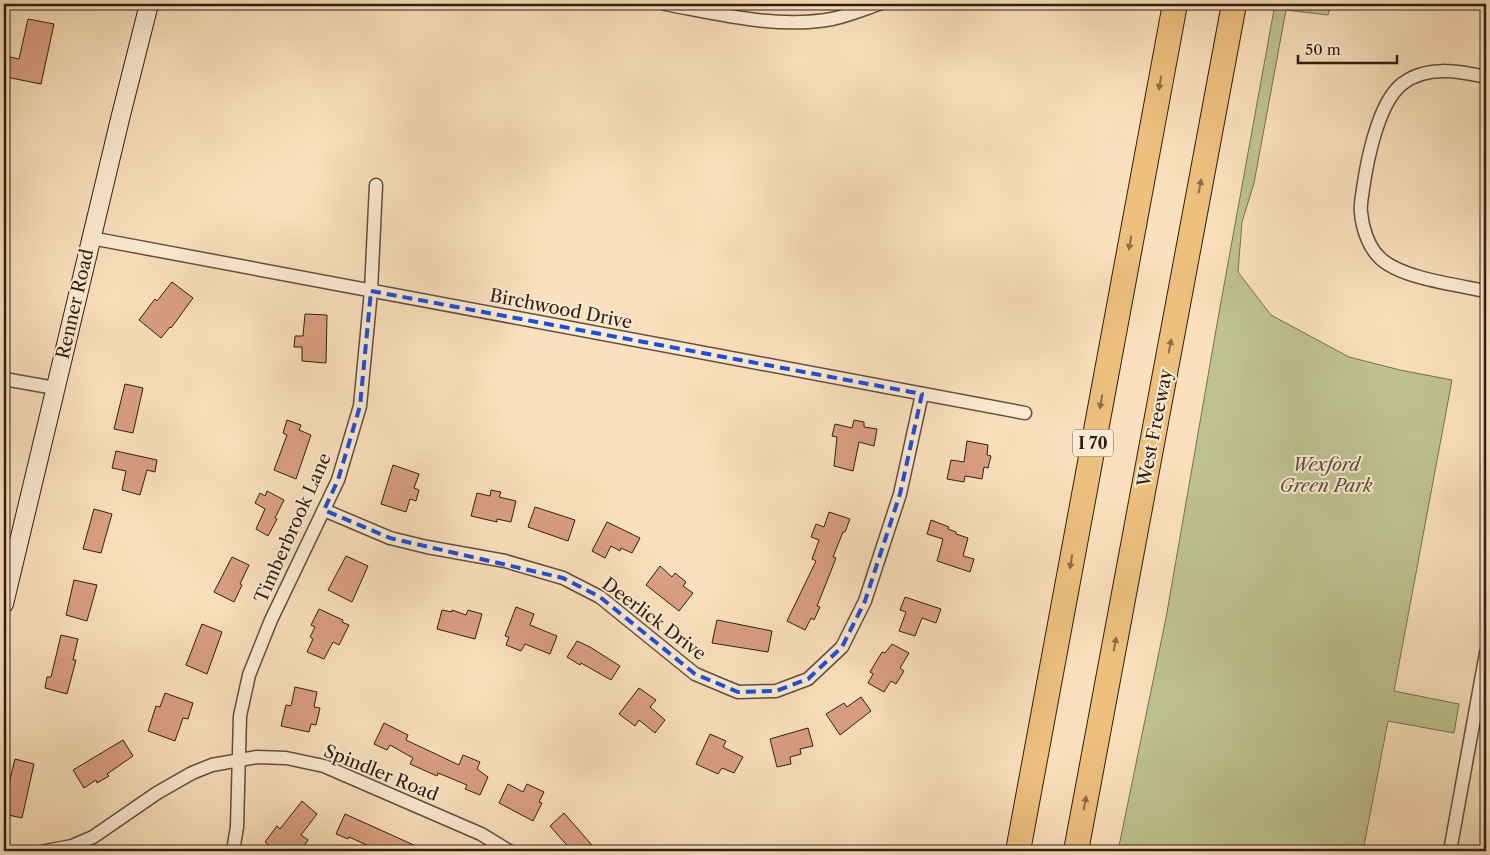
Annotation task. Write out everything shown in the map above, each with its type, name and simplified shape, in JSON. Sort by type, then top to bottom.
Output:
[{"type":"highway","name":"I 70","points":[[1018,851],[1175,4]]},
{"type":"highway","name":"West Freeway","points":[[1076,851],[1234,4]]},
{"type":"main road","name":"Renner Road","points":[[4,604],[91,238],[150,4]]},
{"type":"street","points":[[665,4],[740,17],[790,23],[832,19],[879,4]]},
{"type":"street","points":[[1486,77],[1445,71],[1428,73],[1403,83],[1397,89],[1384,109],[1377,128],[1368,164],[1360,211],[1367,237],[1379,258],[1393,267],[1425,279],[1486,291]]},
{"type":"street","name":"Timberbrook Lane","points":[[233,851],[237,827],[240,716],[249,675],[270,620],[338,480],[360,406],[371,291],[376,185]]},
{"type":"street","name":"Birchwood Drive","points":[[91,238],[1025,413]]},
{"type":"street","points":[[4,379],[55,388]]},
{"type":"street","name":"Deerlick Drive","points":[[324,510],[390,538],[427,547],[505,561],[564,578],[600,597],[695,674],[738,692],[776,691],[808,679],[842,647],[865,601],[900,494],[922,394]]},
{"type":"street","points":[[1450,851],[1486,653]]},
{"type":"street","name":"Spindler Road","points":[[46,851],[72,846],[93,837],[157,793],[212,764],[257,757],[286,758],[324,766],[481,834],[508,851]]},
{"type":"highlighted area","points":[[371,291],[922,394],[900,494],[865,601],[842,647],[808,679],[776,691],[738,692],[695,674],[600,597],[563,578],[390,538],[324,510],[338,480],[360,406]]},
{"type":"green space","name":"Wexford Green Park","points":[[1275,4],[1331,4],[1328,15],[1286,10],[1254,183],[1242,222],[1238,272],[1271,315],[1349,357],[1400,370],[1452,380],[1394,691],[1459,704],[1454,733],[1388,721],[1363,851],[1118,851],[1166,618]]},
{"type":"building","points":[[28,19],[54,24],[41,84],[6,77],[10,57],[19,59]]},
{"type":"building","points":[[172,282],[193,298],[171,328],[161,338],[139,320],[155,299],[157,301]]},
{"type":"building","points":[[305,314],[327,315],[326,363],[302,361],[302,347],[294,347],[295,336],[303,336]]},
{"type":"building","points":[[125,384],[143,388],[133,433],[114,429]]},
{"type":"building","points":[[287,420],[301,425],[299,430],[311,435],[296,479],[274,470],[287,435],[283,433]]},
{"type":"building","points":[[854,420],[864,422],[864,427],[877,429],[874,446],[859,442],[853,471],[834,466],[837,437],[832,436],[835,424],[852,428]]},
{"type":"building","points":[[967,441],[988,445],[987,455],[991,456],[988,468],[984,467],[982,479],[965,476],[964,482],[947,479],[951,460],[964,462]]},
{"type":"building","points":[[116,451],[157,460],[155,472],[147,470],[140,495],[122,490],[126,471],[112,468]]},
{"type":"building","points":[[393,465],[419,474],[414,488],[419,490],[416,501],[410,499],[406,512],[381,504]]},
{"type":"building","points":[[491,490],[501,492],[499,497],[516,501],[511,522],[497,519],[497,522],[471,516],[477,493],[490,496]]},
{"type":"building","points":[[267,491],[284,500],[268,536],[256,529],[265,509],[255,503],[260,493],[265,496]]},
{"type":"building","points":[[535,507],[575,520],[568,541],[528,527]]},
{"type":"building","points":[[94,509],[112,514],[101,553],[83,549]]},
{"type":"building","points":[[829,512],[850,519],[833,557],[836,558],[817,606],[820,607],[814,620],[811,618],[805,630],[787,621],[816,561],[812,559],[819,540],[811,537],[816,524],[824,527]]},
{"type":"building","points":[[931,520],[949,527],[948,529],[956,532],[956,534],[968,538],[963,556],[974,559],[970,572],[937,561],[943,539],[927,534]]},
{"type":"building","points":[[607,522],[640,538],[632,553],[621,548],[620,551],[611,546],[605,558],[592,551]]},
{"type":"building","points":[[346,556],[368,566],[352,602],[328,590]]},
{"type":"building","points":[[232,557],[249,565],[234,602],[214,592]]},
{"type":"building","points":[[660,566],[672,577],[675,573],[686,582],[683,586],[693,593],[679,611],[646,585]]},
{"type":"building","points":[[74,580],[97,585],[87,621],[66,615]]},
{"type":"building","points":[[905,597],[941,609],[936,623],[922,618],[915,636],[899,631],[906,612],[900,610]]},
{"type":"building","points":[[516,607],[534,614],[530,625],[557,636],[550,654],[525,644],[521,651],[506,645],[509,637],[505,636]]},
{"type":"building","points":[[319,609],[343,620],[342,622],[349,625],[339,645],[333,642],[324,659],[307,652],[313,639],[310,637],[315,627],[311,625]]},
{"type":"building","points":[[442,610],[452,612],[452,610],[466,615],[468,610],[482,614],[475,639],[437,629]]},
{"type":"building","points":[[717,620],[772,631],[768,652],[712,643]]},
{"type":"building","points":[[202,624],[222,632],[207,674],[186,665]]},
{"type":"building","points":[[61,635],[78,639],[73,660],[76,660],[67,694],[45,688],[47,677],[51,677]]},
{"type":"building","points":[[577,641],[620,666],[611,680],[567,657]]},
{"type":"building","points":[[892,644],[909,653],[900,668],[904,671],[896,684],[891,681],[884,692],[868,683],[873,674],[870,672],[882,652],[885,653]]},
{"type":"building","points":[[295,687],[317,692],[314,707],[320,708],[316,725],[311,724],[309,732],[281,726],[286,705],[291,706]]},
{"type":"building","points":[[639,688],[656,700],[650,707],[665,720],[655,733],[639,720],[635,726],[619,714]]},
{"type":"building","points":[[165,693],[193,703],[188,719],[183,718],[175,741],[148,731],[156,706],[160,707]]},
{"type":"building","points":[[861,697],[871,711],[840,735],[826,714],[844,703],[847,707]]},
{"type":"building","points":[[384,723],[408,735],[406,740],[459,765],[463,755],[480,762],[477,769],[488,777],[480,795],[465,789],[467,785],[438,773],[437,776],[410,764],[413,758],[390,745],[387,750],[374,744]]},
{"type":"building","points":[[808,728],[813,746],[800,749],[801,754],[790,757],[791,764],[777,767],[770,739]]},
{"type":"building","points":[[710,734],[726,741],[723,747],[743,757],[734,773],[722,768],[718,774],[696,764]]},
{"type":"building","points":[[123,740],[133,756],[107,774],[109,776],[97,783],[96,780],[84,788],[73,770]]},
{"type":"building","points":[[15,759],[34,764],[22,818],[4,814],[4,804]]},
{"type":"building","points":[[508,784],[523,792],[527,784],[544,792],[539,802],[542,803],[533,821],[499,803]]},
{"type":"building","points":[[302,801],[317,814],[301,835],[308,840],[300,851],[276,851],[265,842],[277,826],[280,829]]},
{"type":"building","points":[[564,813],[597,851],[572,851],[550,826]]},
{"type":"building","points":[[345,814],[427,851],[380,851],[349,837],[348,839],[336,834]]}]
